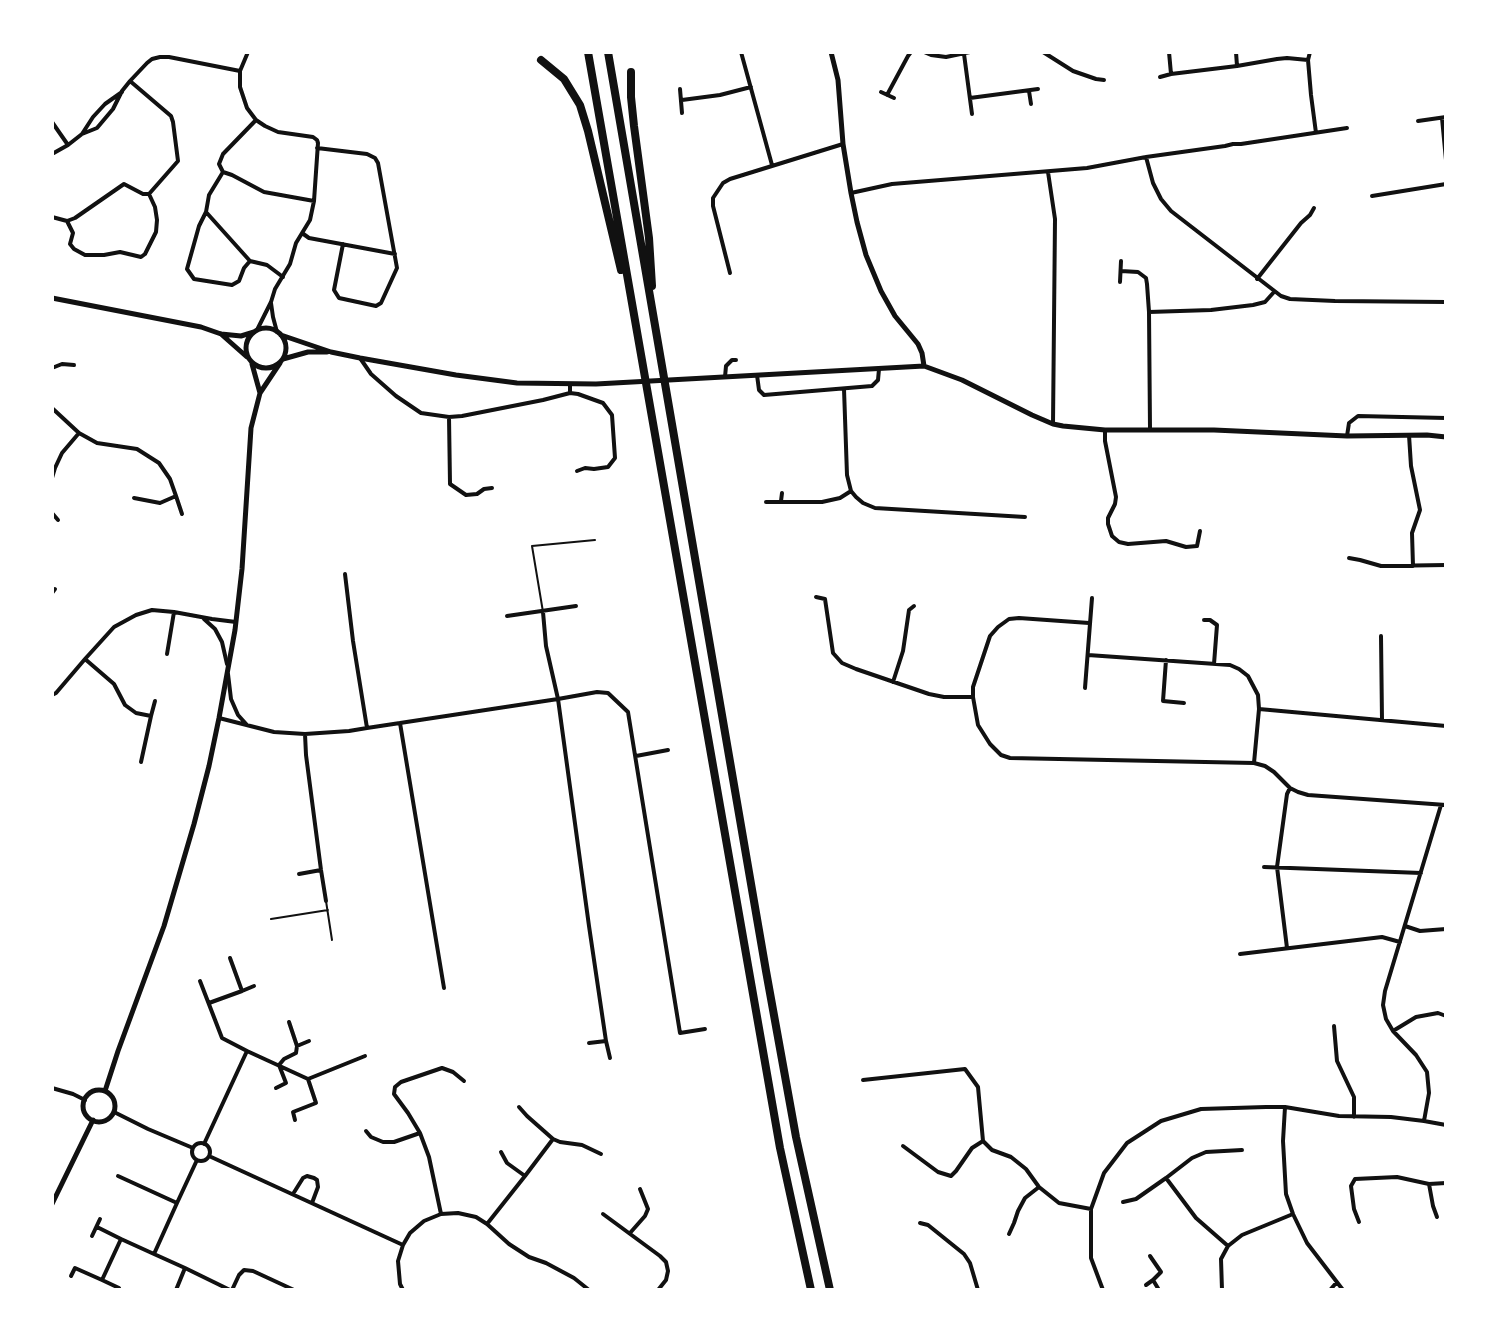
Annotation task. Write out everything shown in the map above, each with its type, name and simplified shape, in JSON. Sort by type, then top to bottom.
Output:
[{"type":"highway","points":[[588,52],[780,1148],[811,1290]]},
{"type":"highway","points":[[608,52],[764,960],[792,1115],[830,1290]]},
{"type":"highway","points":[[541,60],[566,82],[580,105],[635,324]]},
{"type":"highway","points":[[631,72],[634,126],[649,238],[654,321]]},
{"type":"street","points":[[248,52],[240,71],[240,87],[247,108],[256,120],[278,132],[313,137],[317,140],[314,201],[310,220],[296,243],[290,264],[275,289],[256,331],[247,341],[246,353],[260,393]]},
{"type":"street","points":[[741,52],[772,165]]},
{"type":"street","points":[[831,52],[837,80],[843,144],[856,222],[866,255],[881,291],[895,316],[918,344],[924,366]]},
{"type":"street","points":[[887,95],[911,52]]},
{"type":"street","points":[[924,52],[946,57],[970,52]]},
{"type":"street","points":[[1043,52],[1072,71],[1104,80]]},
{"type":"street","points":[[1169,52],[1171,74]]},
{"type":"street","points":[[1236,52],[1237,66]]},
{"type":"street","points":[[1310,52],[1308,60],[1316,133]]},
{"type":"street","points":[[964,54],[972,114]]},
{"type":"street","points":[[53,154],[82,134],[97,128],[113,109],[130,81],[147,63],[159,55],[240,71]]},
{"type":"street","points":[[1160,77],[1287,58],[1308,60]]},
{"type":"street","points":[[67,222],[123,184],[143,194],[150,194],[178,161],[171,116],[130,81]]},
{"type":"street","points":[[682,100],[720,96],[751,87]]},
{"type":"street","points":[[680,89],[682,113]]},
{"type":"street","points":[[970,98],[1038,89]]},
{"type":"street","points":[[82,134],[105,104],[122,91]]},
{"type":"street","points":[[1029,91],[1031,104]]},
{"type":"street","points":[[881,92],[894,98]]},
{"type":"street","points":[[1418,120],[1444,118],[1446,160]]},
{"type":"street","points":[[256,120],[223,154],[219,164],[223,172],[264,192],[314,201]]},
{"type":"street","points":[[52,122],[68,145]]},
{"type":"street","points":[[851,193],[892,184],[1087,168],[1146,157],[1347,128]]},
{"type":"street","points":[[730,273],[713,206],[713,198],[723,183],[772,165],[843,144]]},
{"type":"street","points":[[317,148],[368,154],[378,163],[398,268],[381,303],[376,306],[339,298],[334,290],[343,244]]},
{"type":"street","points":[[1146,157],[1153,183],[1161,199],[1171,211],[1281,296],[1290,299],[1341,301],[1446,302]]},
{"type":"street","points":[[223,172],[209,195],[206,212],[199,226],[187,269],[194,279],[232,285],[239,281],[244,268],[250,261]]},
{"type":"street","points":[[1048,172],[1055,219],[1053,424]]},
{"type":"street","points":[[1372,196],[1446,184]]},
{"type":"street","points":[[52,217],[67,222],[73,233],[70,244],[85,255],[120,252],[141,257],[145,254],[156,232],[155,207],[150,194]]},
{"type":"street","points":[[1257,279],[1314,208]]},
{"type":"street","points":[[206,212],[250,261],[267,266],[283,277]]},
{"type":"street","points":[[302,233],[309,238],[395,254]]},
{"type":"street","points":[[1120,282],[1121,261]]},
{"type":"street","points":[[1121,271],[1138,272],[1146,278],[1149,312],[1150,429]]},
{"type":"street","points":[[1149,312],[1211,310],[1253,304],[1265,302],[1274,292]]},
{"type":"street","points":[[52,298],[201,327],[221,334],[241,336],[267,328],[331,352],[476,378],[517,383],[570,384],[924,366],[962,380],[1053,424],[1105,430],[1214,430],[1347,436],[1446,437]]},
{"type":"street","points":[[105,1091],[164,926],[209,766],[236,622],[242,569],[251,428],[260,393],[281,361],[286,346],[273,317],[271,302]]},
{"type":"street","points":[[221,334],[262,368],[275,366],[281,361],[308,352],[331,352]]},
{"type":"street","points":[[360,358],[370,374],[421,413],[449,417],[462,416],[570,393],[603,404],[612,416],[615,458],[608,466],[577,471]]},
{"type":"street","points":[[724,377],[726,366],[732,360],[736,360]]},
{"type":"street","points":[[52,368],[62,364],[74,365]]},
{"type":"street","points":[[757,375],[759,390],[764,395],[872,386],[878,380],[879,369]]},
{"type":"street","points":[[570,384],[570,393]]},
{"type":"street","points":[[844,389],[847,475],[851,491],[863,502],[875,508],[1024,517]]},
{"type":"street","points":[[52,408],[79,433],[97,443],[137,449],[159,463],[170,479],[182,513]]},
{"type":"street","points":[[1347,436],[1349,423],[1358,416],[1446,418]]},
{"type":"street","points":[[449,417],[450,484],[466,495],[477,494],[484,489],[492,488]]},
{"type":"street","points":[[1105,430],[1116,497],[1108,518],[1112,536],[1119,542],[1128,544],[1166,541],[1186,547],[1197,546],[1200,531]]},
{"type":"street","points":[[52,478],[62,453],[79,433]]},
{"type":"street","points":[[1409,435],[1411,466],[1420,510],[1412,533],[1413,566]]},
{"type":"street","points":[[766,502],[822,502],[840,498],[851,491]]},
{"type":"street","points":[[781,501],[782,494]]},
{"type":"street","points":[[134,498],[160,503],[176,495]]},
{"type":"street","points":[[52,513],[58,520]]},
{"type":"street","points":[[1349,558],[1381,566],[1446,565]]},
{"type":"street","points":[[345,574],[367,728]]},
{"type":"street","points":[[816,597],[825,599],[833,653],[842,663],[929,694],[944,697],[973,697]]},
{"type":"street","points":[[1085,688],[1092,598]]},
{"type":"street","points":[[507,616],[576,606]]},
{"type":"street","points":[[893,682],[903,651],[909,610],[914,606]]},
{"type":"street","points":[[52,695],[114,627],[136,615],[152,610],[236,622]]},
{"type":"street","points":[[168,654],[174,612]]},
{"type":"street","points":[[543,612],[546,646],[558,699],[589,926],[610,1058]]},
{"type":"street","points":[[203,618],[215,629],[222,642],[231,699],[238,715],[247,725]]},
{"type":"street","points":[[1089,623],[1009,619],[990,636],[973,687],[973,697],[978,725],[990,744],[1001,755],[1010,758],[1254,763],[1274,772],[1290,788],[1308,795],[1443,805],[1385,991],[1383,1005],[1392,1031],[1416,1054],[1427,1072],[1429,1093],[1424,1121]]},
{"type":"street","points":[[1204,620],[1210,620],[1217,625],[1214,663]]},
{"type":"street","points":[[1381,636],[1382,720]]},
{"type":"street","points":[[1088,655],[1214,663],[1239,669],[1248,676],[1258,695],[1259,709],[1254,763]]},
{"type":"street","points":[[84,659],[114,684],[125,705],[136,713],[151,716]]},
{"type":"street","points":[[1166,660],[1163,701],[1184,703]]},
{"type":"street","points":[[219,718],[274,732],[305,734],[349,731],[597,692],[608,693],[628,712],[680,1033],[705,1029]]},
{"type":"street","points":[[141,762],[155,701]]},
{"type":"street","points":[[1259,709],[1446,726]]},
{"type":"street","points":[[400,723],[444,988]]},
{"type":"street","points":[[305,734],[326,901]]},
{"type":"street","points":[[636,756],[668,750]]},
{"type":"street","points":[[1287,948],[1277,867],[1287,794],[1290,788]]},
{"type":"street","points":[[1264,867],[1421,873]]},
{"type":"street","points":[[299,874],[321,870]]},
{"type":"street","points":[[1405,926],[1420,931],[1446,929]]},
{"type":"street","points":[[1240,954],[1382,937],[1400,942]]},
{"type":"street","points":[[230,958],[242,991]]},
{"type":"street","points":[[200,981],[222,1038],[247,1051],[308,1078],[364,1056]]},
{"type":"street","points":[[209,1003],[254,986]]},
{"type":"street","points":[[1392,1031],[1416,1017],[1437,1013],[1446,1016]]},
{"type":"street","points":[[279,1065],[284,1059],[297,1053],[297,1046],[288,1022]]},
{"type":"street","points":[[1334,1026],[1337,1061],[1354,1097],[1354,1117]]},
{"type":"street","points":[[297,1046],[309,1041]]},
{"type":"street","points":[[589,1043],[606,1041]]},
{"type":"street","points":[[204,1143],[247,1051]]},
{"type":"street","points":[[276,1088],[286,1083],[279,1065]]},
{"type":"street","points":[[441,1214],[429,1157],[420,1133],[394,1094],[395,1087],[401,1082],[442,1068],[453,1072],[464,1081]]},
{"type":"street","points":[[863,1080],[965,1069],[978,1087],[983,1141],[992,1150],[1011,1157],[1026,1169],[1039,1187],[1059,1203],[1091,1209]]},
{"type":"street","points":[[295,1120],[293,1112],[316,1103],[308,1078]]},
{"type":"street","points":[[52,1088],[85,1100]]},
{"type":"street","points":[[93,1091],[105,1091],[114,1100],[114,1112],[106,1120],[93,1120],[85,1111],[85,1100],[93,1091]]},
{"type":"street","points":[[1103,1290],[1091,1258],[1091,1209],[1104,1173],[1127,1143],[1161,1120],[1201,1109],[1245,1106],[1285,1107],[1339,1116],[1391,1117],[1446,1125]]},
{"type":"street","points":[[519,1107],[554,1139],[560,1142],[582,1144],[601,1154]]},
{"type":"street","points":[[1285,1107],[1283,1141],[1286,1194],[1307,1243],[1343,1290]]},
{"type":"street","points":[[114,1112],[193,1148]]},
{"type":"street","points":[[52,1204],[93,1120]]},
{"type":"street","points":[[366,1131],[371,1137],[383,1142],[394,1142],[420,1133]]},
{"type":"street","points":[[487,1224],[554,1139]]},
{"type":"street","points":[[903,1146],[938,1172],[951,1176],[972,1148],[983,1141]]},
{"type":"street","points":[[199,1143],[204,1143],[209,1147],[209,1156],[205,1160],[197,1160],[192,1155],[193,1148],[199,1143]]},
{"type":"street","points":[[1123,1202],[1136,1199],[1192,1158],[1206,1152],[1242,1150]]},
{"type":"street","points":[[501,1152],[507,1163],[525,1176]]},
{"type":"street","points":[[209,1156],[403,1245]]},
{"type":"street","points":[[154,1254],[197,1160]]},
{"type":"street","points":[[118,1176],[177,1203]]},
{"type":"street","points":[[293,1194],[303,1178],[307,1176],[314,1178],[317,1180],[318,1187],[312,1203]]},
{"type":"street","points":[[1166,1178],[1196,1218],[1228,1246]]},
{"type":"street","points":[[1359,1222],[1354,1209],[1351,1186],[1354,1179],[1397,1178],[1429,1184],[1446,1183]]},
{"type":"street","points":[[1429,1184],[1437,1217]]},
{"type":"street","points":[[1009,1234],[1025,1198],[1039,1187]]},
{"type":"street","points":[[630,1233],[648,1209],[640,1189]]},
{"type":"street","points":[[403,1290],[400,1284],[398,1261],[410,1233],[424,1221],[441,1214],[458,1213],[476,1217],[529,1257],[565,1273],[589,1290]]},
{"type":"street","points":[[603,1214],[666,1262],[668,1271],[666,1280],[658,1290]]},
{"type":"street","points":[[1222,1290],[1221,1259],[1228,1246],[1242,1235],[1293,1214]]},
{"type":"street","points":[[92,1236],[100,1219]]},
{"type":"street","points":[[920,1223],[928,1225],[964,1254],[970,1263],[978,1290]]},
{"type":"street","points":[[97,1227],[231,1290],[238,1275],[244,1270],[253,1271],[294,1290]]},
{"type":"street","points":[[102,1280],[122,1239]]},
{"type":"street","points":[[1146,1285],[1161,1272],[1150,1256]]},
{"type":"street","points":[[71,1276],[75,1268],[119,1288]]},
{"type":"street","points":[[176,1290],[185,1268]]},
{"type":"street","points":[[1154,1280],[1159,1290]]},
{"type":"street","points":[[1330,1290],[1337,1282]]},
{"type":"lane","points":[[543,612],[532,546],[595,540]]},
{"type":"lane","points":[[326,901],[333,940]]},
{"type":"lane","points":[[271,919],[328,910]]}]
